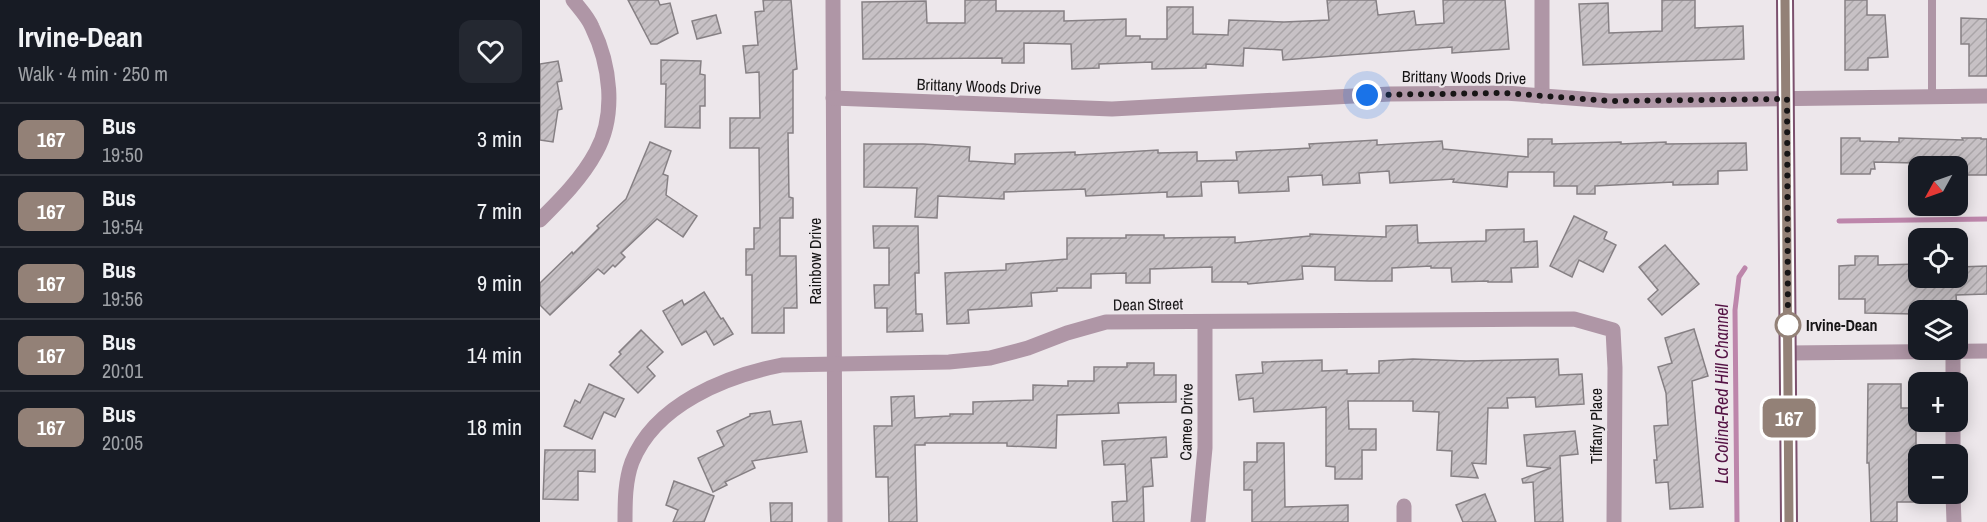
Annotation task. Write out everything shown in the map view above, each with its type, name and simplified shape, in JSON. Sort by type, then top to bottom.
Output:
[{"type":"main road","points":[[1785,0],[1789,522]]},
{"type":"street","points":[[540,220],[580,178],[598,150],[609,115],[608,73],[592,26],[573,0]]},
{"type":"street","name":"Rainbow Drive","points":[[833,0],[834,522]]},
{"type":"street","points":[[1542,0],[1542,96]]},
{"type":"street","name":"Brittany Woods Drive","points":[[832,98],[1112,109],[1390,94],[1505,93],[1610,101],[1987,96]]},
{"type":"street","name":"Dean Street","points":[[624,522],[625,495],[632,462],[646,438],[665,417],[695,394],[733,377],[782,365],[949,362],[990,358],[1106,322],[1574,319],[1612,330]]},
{"type":"street","name":"Cameo Drive","points":[[1198,522],[1205,447],[1205,322]]},
{"type":"street","name":"Tiffany Place","points":[[1612,330],[1615,368],[1614,522]]},
{"type":"street","points":[[1968,351],[1987,351]]},
{"type":"street","points":[[1788,353],[1908,352]]},
{"type":"street","points":[[1953,504],[1954,522]]},
{"type":"street","points":[[1404,506],[1404,522]]},
{"type":"lane","points":[[1932,0],[1932,97]]},
{"type":"building","points":[[628,0],[658,0],[660,5],[670,3],[678,33],[657,44],[651,44]]},
{"type":"building","points":[[763,0],[791,0],[797,69],[793,70],[793,133],[788,133],[789,197],[793,198],[793,218],[780,218],[780,256],[796,256],[797,308],[784,308],[784,333],[752,333],[752,275],[746,275],[746,249],[754,249],[754,228],[760,228],[759,148],[730,148],[730,118],[760,118],[759,72],[746,73],[743,46],[758,45],[755,12],[764,11]]},
{"type":"building","points":[[965,0],[996,0],[996,11],[1064,11],[1064,21],[1126,19],[1126,36],[1140,36],[1140,39],[1167,39],[1167,7],[1193,7],[1193,34],[1228,35],[1229,20],[1284,22],[1329,20],[1327,0],[1376,0],[1378,15],[1414,11],[1416,25],[1444,23],[1443,0],[1505,0],[1509,49],[1452,53],[1452,47],[1283,60],[1282,50],[1244,48],[1243,66],[1206,64],[1206,68],[1152,69],[1152,62],[1099,64],[1099,68],[1072,69],[1071,44],[1024,43],[1024,63],[1002,63],[1002,58],[863,59],[862,2],[926,1],[927,23],[965,23]]},
{"type":"building","points":[[1662,0],[1695,0],[1695,28],[1743,26],[1744,59],[1583,65],[1579,4],[1608,3],[1609,33],[1662,31]]},
{"type":"building","points":[[1845,0],[1867,0],[1867,15],[1885,15],[1888,57],[1868,58],[1868,70],[1845,70]]},
{"type":"building","points":[[716,15],[721,33],[697,39],[692,21]]},
{"type":"building","points":[[1961,18],[1987,19],[1987,76],[1969,76],[1969,44],[1961,44]]},
{"type":"building","points":[[661,60],[701,61],[700,74],[705,75],[705,106],[700,106],[700,128],[665,127],[666,84],[661,84]]},
{"type":"building","points":[[558,61],[562,81],[557,82],[562,109],[558,110],[553,142],[540,140],[540,64]]},
{"type":"building","points":[[1841,138],[1899,142],[1899,138],[1987,139],[1987,175],[1968,175],[1968,156],[1908,156],[1908,163],[1874,162],[1875,169],[1871,169],[1870,174],[1841,174]]},
{"type":"building","points":[[1528,139],[1552,139],[1552,144],[1746,143],[1747,170],[1718,171],[1718,184],[1673,185],[1673,182],[1595,186],[1595,194],[1577,194],[1577,186],[1554,186],[1554,172],[1508,172],[1507,187],[1453,182],[1454,179],[1390,183],[1389,171],[1359,173],[1360,183],[1323,185],[1322,175],[1288,177],[1289,191],[1239,193],[1238,181],[1201,182],[1202,196],[1167,197],[1167,192],[1086,196],[1085,189],[1004,192],[1004,199],[938,196],[937,218],[915,217],[917,188],[864,187],[864,144],[970,147],[969,161],[1015,164],[1015,154],[1075,152],[1075,155],[1158,150],[1158,153],[1197,152],[1197,161],[1237,160],[1236,152],[1310,148],[1309,144],[1377,140],[1377,145],[1442,141],[1443,149],[1528,157]]},
{"type":"building","points":[[650,142],[671,151],[663,174],[668,176],[666,195],[697,216],[683,237],[657,219],[621,253],[625,257],[615,267],[613,265],[604,274],[598,269],[550,315],[540,305],[540,283],[572,252],[573,254],[599,228],[597,226],[626,199]]},
{"type":"building","points":[[1574,216],[1607,232],[1604,239],[1616,245],[1603,272],[1579,260],[1572,277],[1550,266]]},
{"type":"building","points":[[1417,225],[1418,243],[1486,241],[1486,230],[1524,229],[1524,242],[1537,241],[1538,267],[1511,268],[1512,282],[1452,282],[1451,268],[1431,268],[1431,266],[1392,268],[1392,281],[1335,280],[1335,267],[1302,266],[1303,279],[1248,284],[1247,282],[1212,282],[1212,267],[1150,269],[1150,283],[1126,283],[1126,273],[1091,274],[1091,288],[1057,288],[1057,291],[1031,293],[1032,306],[968,310],[969,323],[947,324],[945,273],[1006,270],[1006,264],[1067,259],[1067,238],[1126,238],[1126,235],[1164,235],[1164,238],[1235,237],[1235,243],[1310,236],[1310,234],[1386,237],[1386,226]]},
{"type":"building","points":[[873,226],[918,226],[919,273],[915,273],[916,314],[922,314],[923,331],[887,332],[887,308],[875,308],[874,285],[889,285],[889,248],[874,248]]},
{"type":"building","points":[[1665,245],[1699,284],[1662,315],[1648,299],[1658,290],[1639,267]]},
{"type":"building","points":[[1855,256],[1878,256],[1878,265],[1908,264],[1908,288],[1968,288],[1968,267],[1987,266],[1987,294],[1956,295],[1956,300],[1908,300],[1908,314],[1865,313],[1865,299],[1839,299],[1839,266],[1855,265]]},
{"type":"building","points":[[704,292],[733,334],[714,345],[706,331],[682,345],[663,311],[682,300],[684,305]]},
{"type":"building","points":[[1694,329],[1708,376],[1692,381],[1703,507],[1670,509],[1668,482],[1656,483],[1654,460],[1657,460],[1654,426],[1668,425],[1666,393],[1658,367],[1672,363],[1665,338]]},
{"type":"building","points":[[641,330],[663,352],[647,367],[655,376],[638,393],[610,365],[621,354],[619,352]]},
{"type":"building","points":[[1413,359],[1466,361],[1558,359],[1559,375],[1582,374],[1584,404],[1536,407],[1535,397],[1507,398],[1508,408],[1488,408],[1486,464],[1472,463],[1478,478],[1451,476],[1452,451],[1437,450],[1439,412],[1413,411],[1413,401],[1348,401],[1349,429],[1376,429],[1376,450],[1362,450],[1362,479],[1335,479],[1335,467],[1326,466],[1326,407],[1254,412],[1253,398],[1239,400],[1236,375],[1263,373],[1262,362],[1322,360],[1322,371],[1347,370],[1347,374],[1379,373],[1379,361]]},
{"type":"building","points":[[1127,363],[1154,363],[1154,375],[1176,375],[1176,402],[1118,403],[1119,413],[1057,415],[1056,448],[1007,446],[1007,443],[915,445],[917,522],[889,522],[888,477],[876,477],[874,426],[892,426],[891,397],[914,396],[915,418],[973,414],[973,402],[1033,400],[1033,385],[1068,386],[1068,381],[1094,381],[1094,367],[1127,367]]},
{"type":"building","points":[[589,384],[624,399],[615,417],[604,412],[592,439],[564,426],[575,400],[580,403]]},
{"type":"building","points":[[1868,384],[1901,384],[1901,408],[1908,408],[1908,432],[1916,432],[1916,444],[1908,444],[1908,502],[1897,502],[1897,522],[1871,522],[1869,463],[1867,463]]},
{"type":"building","points":[[770,411],[773,425],[801,421],[807,452],[752,461],[755,468],[725,482],[727,485],[713,492],[698,458],[724,446],[717,431],[750,414]]},
{"type":"building","points":[[1575,431],[1578,454],[1560,456],[1563,522],[1535,522],[1533,482],[1523,483],[1522,479],[1551,468],[1527,466],[1524,435]]},
{"type":"building","points":[[1166,437],[1167,457],[1151,458],[1153,486],[1143,487],[1144,522],[1113,522],[1112,502],[1127,501],[1125,464],[1104,465],[1102,441]]},
{"type":"building","points":[[1257,443],[1284,443],[1285,507],[1348,505],[1348,522],[1252,522],[1252,490],[1244,490],[1244,462],[1257,462]]},
{"type":"building","points":[[545,450],[595,450],[595,472],[578,471],[578,500],[543,499]]},
{"type":"building","points":[[674,481],[714,496],[704,522],[673,522],[678,510],[666,505]]},
{"type":"building","points":[[1485,494],[1496,522],[1463,522],[1456,505]]},
{"type":"building","points":[[770,503],[792,503],[792,522],[771,522]]},
{"type":"waterway","name":"La Colina-Red Hill Channel","points":[[1839,221],[1987,219]]},
{"type":"waterway","name":"La Colina-Red Hill Channel","points":[[1737,522],[1735,310],[1739,277],[1745,268]]},
{"type":"bus line","name":"167","points":[[1785,0],[1789,522]]},
{"type":"place","name":"Irvine-Dean","points":[[1788,325]]},
{"type":"route","points":[[1367,95],[1505,93],[1610,101],[1787,99],[1788,331],[1788,325]]}]
